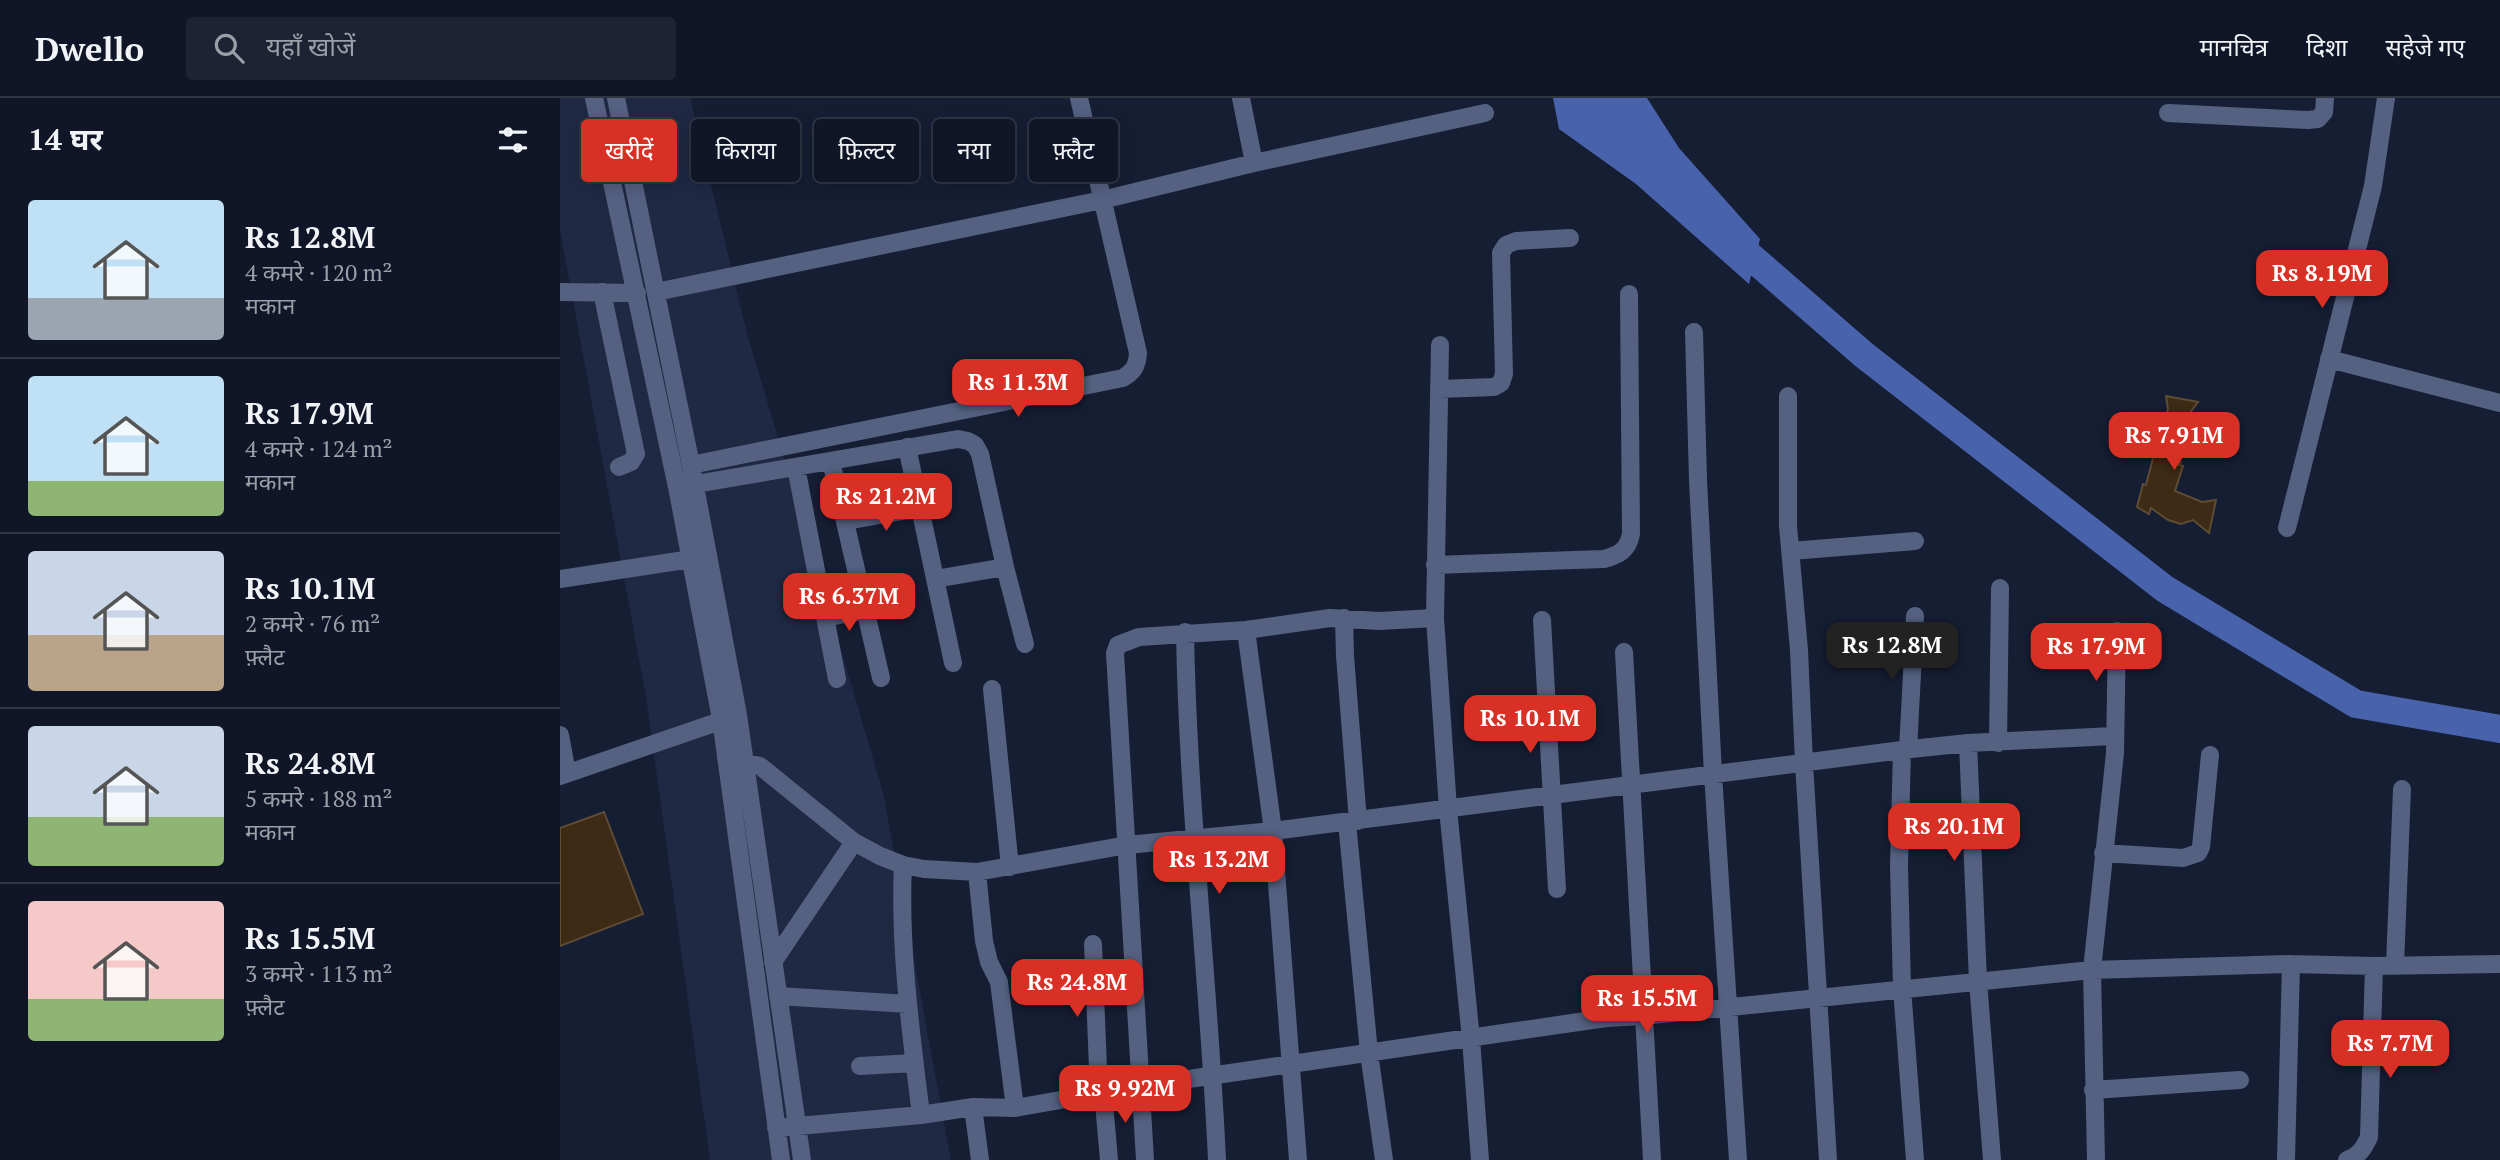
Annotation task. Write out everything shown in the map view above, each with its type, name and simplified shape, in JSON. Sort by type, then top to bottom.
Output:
[{"type":"street","points":[[594,98],[637,293],[686,486],[729,717],[726,758],[781,1160]]},
{"type":"street","points":[[616,98],[691,465],[686,486],[691,559],[729,717],[745,762],[802,1160]]},
{"type":"street","points":[[691,465],[1123,378],[1133,372],[1138,354],[1079,98]]},
{"type":"street","points":[[1241,98],[1254,163]]},
{"type":"street","points":[[2168,113],[2308,120],[2318,118],[2324,112],[2325,98]]},
{"type":"street","points":[[2287,528],[2373,186],[2386,98]]},
{"type":"street","points":[[656,292],[1102,200],[1254,163],[1485,113]]},
{"type":"street","points":[[1439,389],[1494,387],[1501,383],[1504,374],[1501,253],[1506,245],[1516,241],[1570,237]]},
{"type":"street","points":[[560,292],[637,293]]},
{"type":"street","points":[[602,292],[636,454],[631,462],[619,467]]},
{"type":"street","points":[[1435,565],[1604,559],[1616,555],[1629,544],[1629,295]]},
{"type":"street","points":[[1694,332],[1698,480],[1713,774],[1738,1160]]},
{"type":"street","points":[[1440,345],[1435,618],[1448,809],[1471,1038],[1480,1160]]},
{"type":"street","points":[[2329,359],[2500,403]]},
{"type":"street","points":[[1788,397],[1788,526],[1799,650],[1828,1160]]},
{"type":"street","points":[[686,486],[907,447],[958,439],[968,440],[980,454],[1025,644]]},
{"type":"street","points":[[907,447],[953,663]]},
{"type":"street","points":[[831,461],[881,677]]},
{"type":"street","points":[[796,467],[837,679]]},
{"type":"street","points":[[846,521],[920,508]]},
{"type":"street","points":[[1791,551],[1915,541]]},
{"type":"street","points":[[560,579],[691,559]]},
{"type":"street","points":[[935,579],[1005,567]]},
{"type":"street","points":[[1998,743],[2000,588]]},
{"type":"street","points":[[825,618],[864,610]]},
{"type":"street","points":[[1915,616],[1899,866],[1902,988],[1915,1160]]},
{"type":"street","points":[[1146,1160],[1115,653],[1118,645],[1127,640],[1185,632],[1246,630],[1345,618],[1379,621],[1435,618]]},
{"type":"street","points":[[1345,618],[1352,821],[1369,1053],[1384,1160]]},
{"type":"street","points":[[1542,620],[1557,889]]},
{"type":"street","points":[[1246,630],[1273,831],[1298,1160]]},
{"type":"street","points":[[2096,1160],[2092,970],[2115,753],[2113,736],[2117,631]]},
{"type":"street","points":[[1185,632],[1186,711],[1217,1160]]},
{"type":"street","points":[[1624,652],[1653,1160]]},
{"type":"street","points":[[992,689],[1010,867]]},
{"type":"street","points":[[560,735],[564,774],[729,717]]},
{"type":"street","points":[[726,758],[760,766],[770,772],[854,842],[880,856],[903,865],[924,869],[977,872],[1126,845],[1273,831],[1905,750],[1968,743],[2113,736]]},
{"type":"street","points":[[1968,743],[1978,981],[1992,1160]]},
{"type":"street","points":[[2103,853],[2183,858],[2198,853],[2201,847],[2210,755]]},
{"type":"street","points":[[2395,965],[2403,789]]},
{"type":"street","points":[[773,962],[854,842]]},
{"type":"street","points":[[903,865],[908,1004],[921,1115]]},
{"type":"street","points":[[977,872],[986,952],[999,982],[1001,994],[1014,1108]]},
{"type":"street","points":[[1093,944],[1101,1093],[1109,1160]]},
{"type":"street","points":[[776,1128],[921,1115],[973,1107],[1014,1108],[1140,1086],[1606,1018],[1727,1008],[1902,988],[2092,970],[2291,964],[2500,964]]},
{"type":"street","points":[[2286,1160],[2291,964]]},
{"type":"street","points":[[2347,1160],[2365,1154],[2369,1137],[2374,966]]},
{"type":"street","points":[[778,996],[908,1004]]},
{"type":"street","points":[[860,1066],[914,1063]]},
{"type":"street","points":[[2093,1090],[2240,1080]]},
{"type":"street","points":[[973,1107],[980,1160]]},
{"type":"shaded area","points":[[560,98],[690,98],[695,119],[691,119],[691,182],[710,182],[747,333],[883,792],[951,1160],[710,1160],[646,697],[560,230]]},
{"type":"water","points":[[1553,98],[1647,98],[1679,148],[1760,239],[1749,284],[1636,184],[1559,129]]},
{"type":"building","points":[[2166,396],[2198,402],[2186,418],[2191,430],[2187,443],[2175,460],[2183,466],[2175,491],[2202,502],[2216,500],[2209,533],[2193,520],[2181,524],[2168,520],[2151,508],[2149,514],[2137,507],[2153,458],[2161,446],[2159,434],[2168,409]]},
{"type":"building","points":[[604,812],[643,914],[560,946],[560,828]]},
{"type":"waterway","points":[[1727,236],[1864,355],[2165,589],[2356,704],[2500,729]]}]
